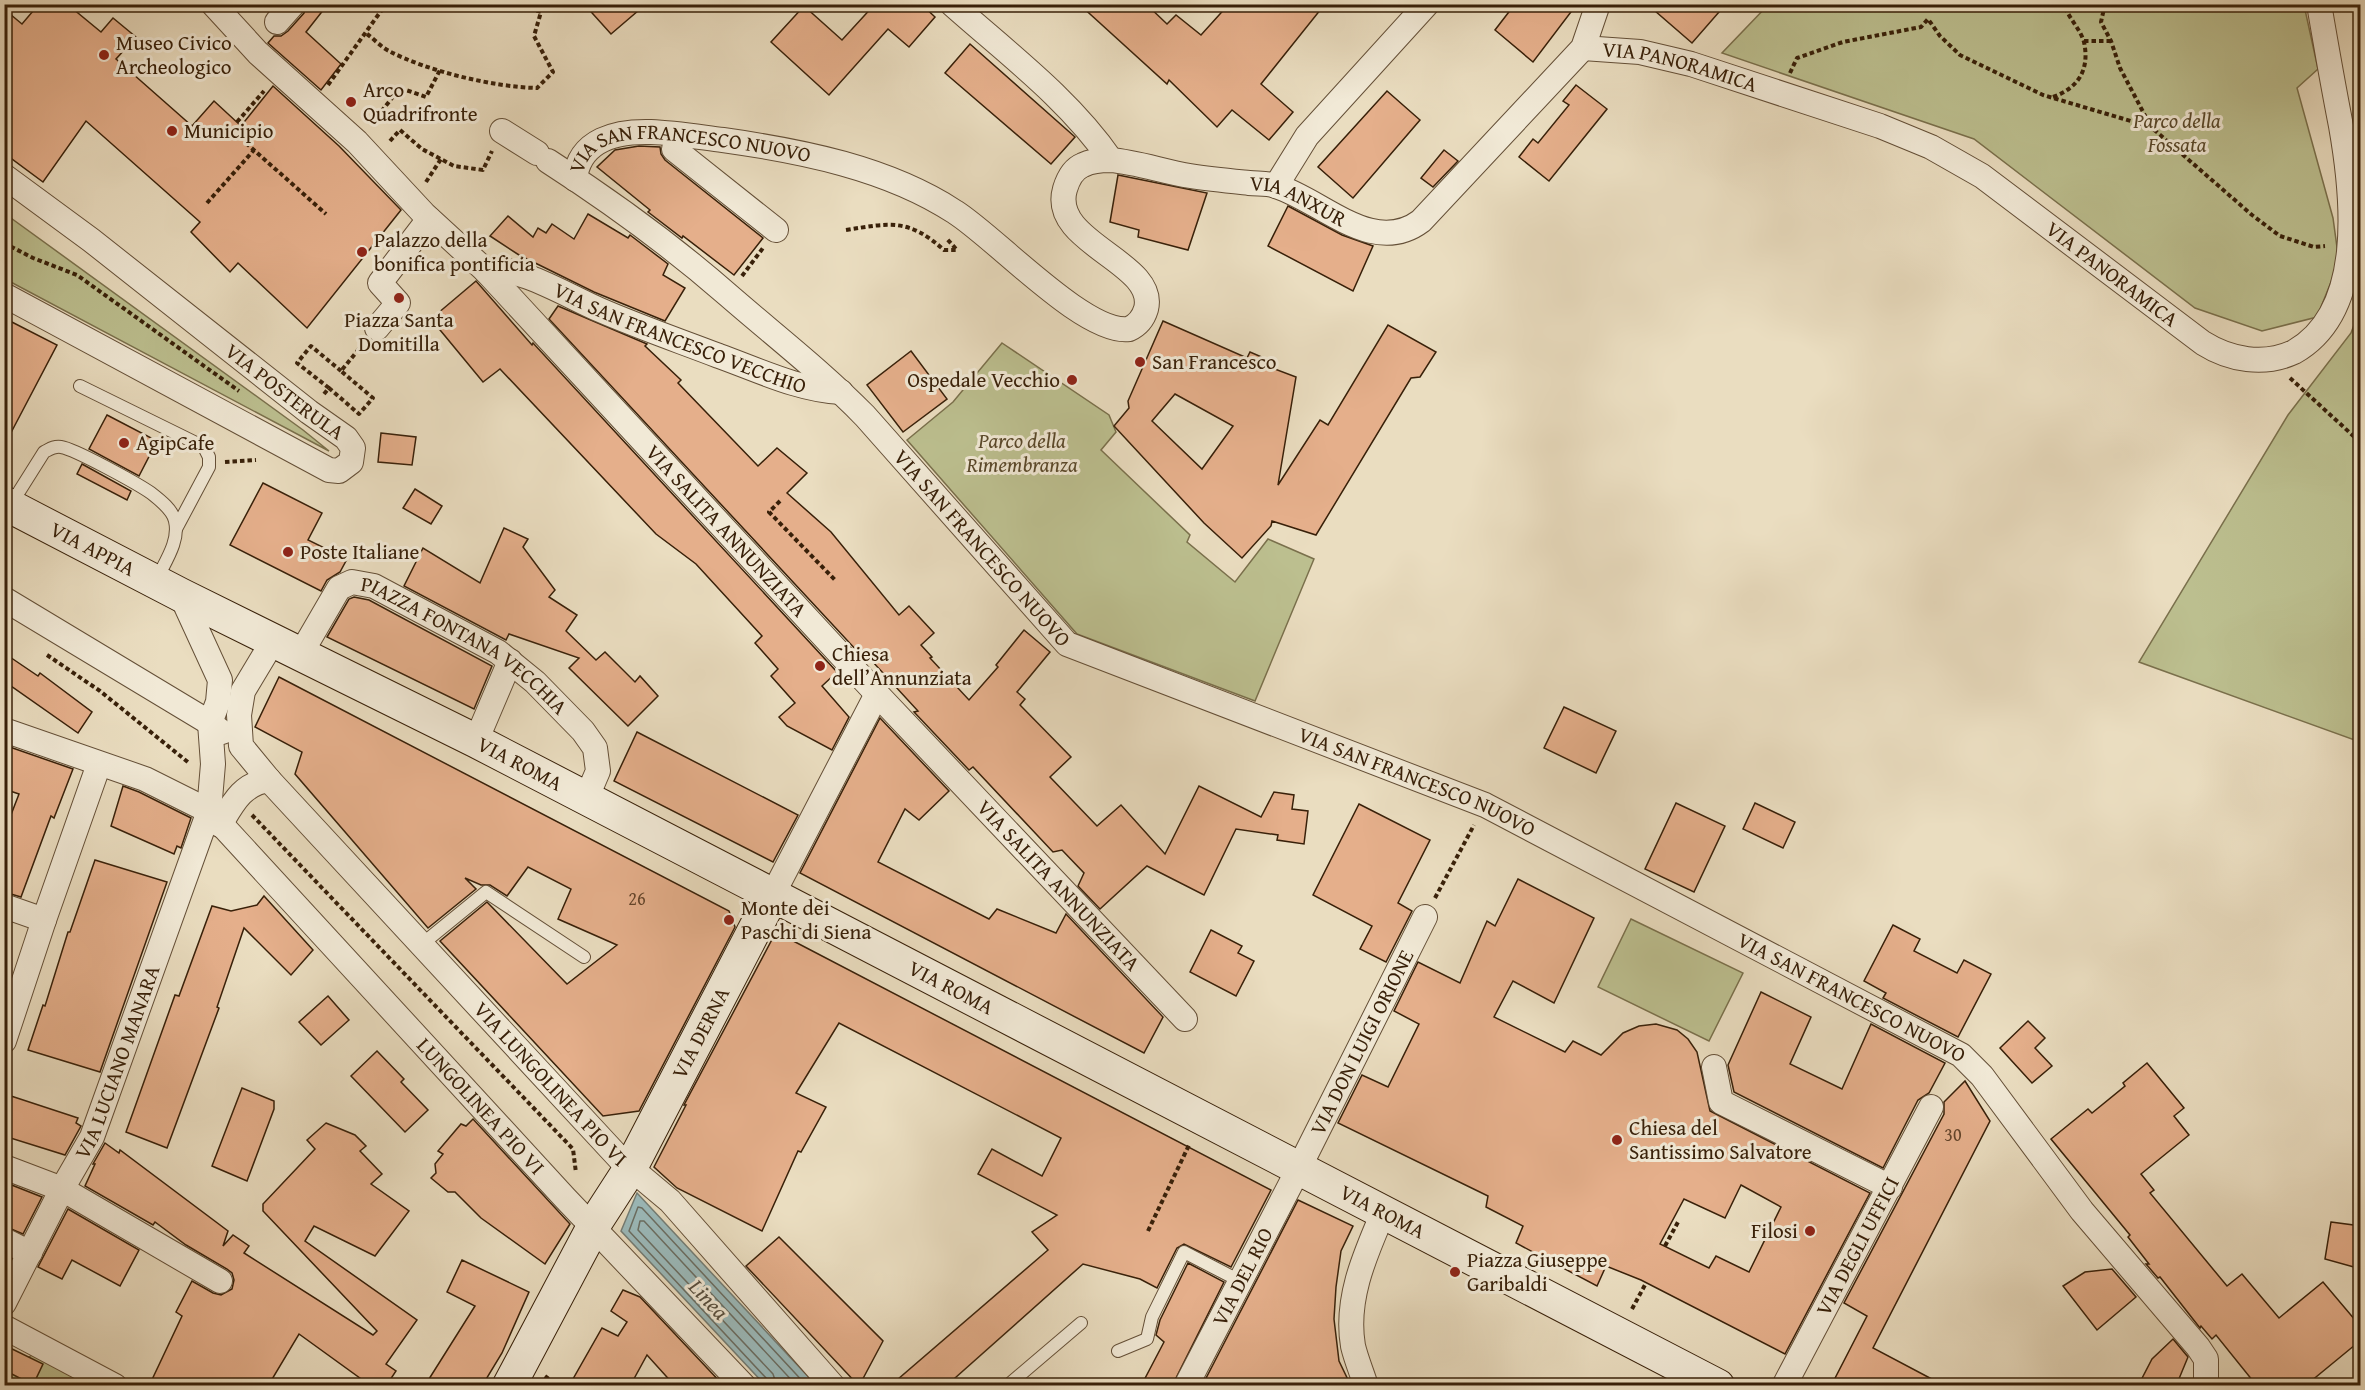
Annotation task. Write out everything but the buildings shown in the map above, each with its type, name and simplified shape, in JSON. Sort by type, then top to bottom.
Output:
[{"type":"main road","name":"VIA APPIA","points":[[7,505],[168,589]]},
{"type":"main road","name":"VIA ROMA","points":[[168,589],[476,741],[1299,1168],[1678,1377],[1718,1386]]},
{"type":"main road","name":"VIA DERNA","points":[[509,1386],[594,1228],[630,1169],[772,896]]},
{"type":"street","name":"VIA SALITA ANNUNZIATA","points":[[213,4],[258,53],[357,142],[412,202],[486,271],[878,694],[1185,1019]]},
{"type":"street","points":[[952,4],[1068,108],[1090,130],[1112,160]]},
{"type":"street","points":[[1276,186],[1307,136],[1427,4]]},
{"type":"street","name":"VIA ANXUR","points":[[1112,160],[1190,176],[1276,186],[1373,233],[1405,231],[1421,221],[1583,48],[1598,4]]},
{"type":"street","name":"VIA PANORAMICA","points":[[1583,48],[1626,50],[1665,57],[1898,133],[1945,154],[1998,188],[2203,343],[2234,357],[2275,359],[2287,356],[2311,343],[2337,317],[2349,289],[2355,244],[2354,197],[2319,4]]},
{"type":"street","points":[[502,131],[575,179]]},
{"type":"street","name":"VIA SAN FRANCESCO NUOVO","points":[[1112,160],[1092,162],[1076,169],[1067,181],[1063,200],[1068,215],[1075,225],[1143,285],[1147,302],[1142,319],[1135,326],[1123,330],[1101,324],[1075,308],[954,211],[914,189],[854,168],[807,155],[752,144],[640,132],[613,136],[592,145],[582,157],[575,179],[709,277],[841,392],[865,416],[1067,644],[1485,805],[1961,1054],[1982,1076],[2082,1211],[2198,1347],[2206,1359],[2206,1386]]},
{"type":"street","points":[[674,149],[776,230]]},
{"type":"street","name":"VIA POSTERULA","points":[[4,176],[91,240],[309,412],[351,442],[353,458],[344,469],[334,472],[329,470],[4,295]]},
{"type":"street","points":[[377,328],[398,303],[380,283],[429,219]]},
{"type":"street","name":"VIA SAN FRANCESCO VECCHIO","points":[[486,271],[507,270],[524,274],[619,318],[776,377],[841,392]]},
{"type":"street","name":"PIAZZA FONTANA VECCHIA","points":[[286,648],[336,592],[346,584],[358,582],[374,586],[485,645],[510,661],[535,682],[591,741],[598,763],[597,777],[586,799]]},
{"type":"street","points":[[168,589],[220,680],[218,702],[210,723],[215,818]]},
{"type":"street","name":"VIA LUNGOLINEA PIO VI","points":[[4,599],[210,723],[241,746],[269,780],[630,1169],[670,1201],[833,1386]]},
{"type":"street","points":[[241,746],[239,715],[243,691],[286,648]]},
{"type":"street","points":[[476,741],[510,661]]},
{"type":"street","points":[[772,896],[878,694]]},
{"type":"street","name":"LUNGOLINEA PIO VI","points":[[4,730],[169,790],[215,818],[594,1228],[744,1386]]},
{"type":"street","points":[[4,1041],[15,973],[44,920],[99,764]]},
{"type":"street","points":[[215,818],[253,784],[269,780]]},
{"type":"street","name":"VIA LUCIANO MANARA","points":[[4,1303],[98,1124],[215,818]]},
{"type":"street","points":[[4,906],[44,920]]},
{"type":"street","name":"VIA DON LUIGI ORIONE","points":[[1299,1168],[1425,917]]},
{"type":"street","points":[[1714,1067],[1720,1102],[1890,1187]]},
{"type":"street","name":"VIA DEGLI UFFICI","points":[[1784,1386],[1931,1107]]},
{"type":"street","points":[[4,1167],[62,1189],[220,1281]]},
{"type":"street","name":"VIA DEL RIO","points":[[1186,1386],[1299,1168]]},
{"type":"street","points":[[1366,1386],[1353,1345],[1353,1306],[1357,1279],[1365,1254],[1383,1213]]},
{"type":"street","points":[[4,1240],[30,1253]]},
{"type":"street","points":[[4,1327],[115,1386]]},
{"type":"lane","points":[[80,386],[204,447],[209,457],[209,464],[176,529]]},
{"type":"lane","points":[[7,505],[44,452],[52,447],[62,447],[152,494],[165,505],[174,518],[176,529],[168,589]]},
{"type":"lane","points":[[421,945],[486,892],[584,957]]},
{"type":"lane","points":[[1118,1351],[1147,1339],[1152,1317],[1184,1252],[1240,1281]]},
{"type":"lane","points":[[1007,1386],[1081,1323]]},
{"type":"path","points":[[315,102],[367,34],[386,4]]},
{"type":"path","points":[[367,34],[387,50],[440,70],[514,88],[537,88],[553,72],[534,36],[541,12],[514,4]]},
{"type":"path","points":[[2052,97],[2065,91],[2080,79],[2084,59],[2084,41],[2066,12],[2064,4]]},
{"type":"path","points":[[2105,4],[2101,22],[2111,41],[2120,68],[2151,127],[2252,215],[2280,236],[2314,247],[2355,244]]},
{"type":"path","points":[[1780,93],[1797,58],[1842,42],[1921,27],[1928,19],[1940,36],[1960,55],[2052,97],[2151,127]]},
{"type":"path","points":[[2084,41],[2111,41]]},
{"type":"path","points":[[357,142],[400,88],[426,97],[440,70]]},
{"type":"path","points":[[237,122],[280,73]]},
{"type":"path","points":[[373,160],[400,130],[422,149],[454,166],[483,170],[502,131]]},
{"type":"path","points":[[246,143],[326,214]]},
{"type":"path","points":[[207,203],[254,150]]},
{"type":"path","points":[[846,230],[884,224],[910,226],[928,236]]},
{"type":"path","points":[[4,243],[33,258],[77,275],[240,392]]},
{"type":"path","points":[[340,371],[377,328]]},
{"type":"path","points":[[311,346],[340,371],[373,398],[359,414],[297,363],[311,346]]},
{"type":"path","points":[[2275,359],[2302,390],[2361,442]]},
{"type":"path","points":[[309,412],[329,388]]},
{"type":"path","points":[[209,464],[256,460]]},
{"type":"path","points":[[780,501],[769,512],[836,581]]},
{"type":"path","points":[[1425,917],[1485,805]]},
{"type":"path","points":[[1148,1231],[1202,1118]]},
{"type":"path","points":[[1665,1246],[1678,1222]]},
{"type":"green space","name":"Parco della Fossata","points":[[1768,5],[2304,5],[2318,69],[2297,88],[2333,218],[2339,262],[2317,317],[2262,331],[2195,308],[1974,139],[1722,53]]},
{"type":"green space","points":[[4,213],[303,430],[329,451],[5,279]]},
{"type":"green space","points":[[2360,309],[2360,742],[2139,662],[2288,415],[2351,333]]},
{"type":"green space","name":"Parco della Rimembranza","points":[[1002,343],[1109,415],[1116,432],[1101,450],[1190,535],[1187,542],[1235,582],[1268,539],[1314,559],[1255,701],[1077,634],[907,440],[953,402]]},
{"type":"green space","points":[[1631,919],[1743,973],[1709,1041],[1598,987]]},
{"type":"green space","points":[[32,1355],[91,1386],[5,1386],[5,1373]]},
{"type":"water","name":"Linea","points":[[637,1193],[816,1385],[765,1385],[621,1231]]},
{"type":"place","name":"Museo Civico Archeologico","points":[[104,55]]},
{"type":"place","name":"Arco Quadrifronte","points":[[351,102]]},
{"type":"place","name":"Municipio","points":[[172,131]]},
{"type":"place","name":"Palazzo della bonifica pontificia","points":[[362,252]]},
{"type":"place","name":"Piazza Santa Domitilla","points":[[399,298]]},
{"type":"place","name":"San Francesco","points":[[1140,362]]},
{"type":"place","name":"Ospedale Vecchio","points":[[1072,380]]},
{"type":"place","name":"AgipCafe","points":[[124,443]]},
{"type":"place","name":"Poste Italiane","points":[[288,552]]},
{"type":"place","name":"Chiesa dell’Annunziata","points":[[820,666]]},
{"type":"place","name":"Monte dei Paschi di Siena","points":[[729,920]]},
{"type":"place","name":"Chiesa del Santissimo Salvatore","points":[[1617,1140]]},
{"type":"place","name":"Filosi","points":[[1810,1231]]},
{"type":"place","name":"Piazza Giuseppe Garibaldi","points":[[1455,1272]]}]
